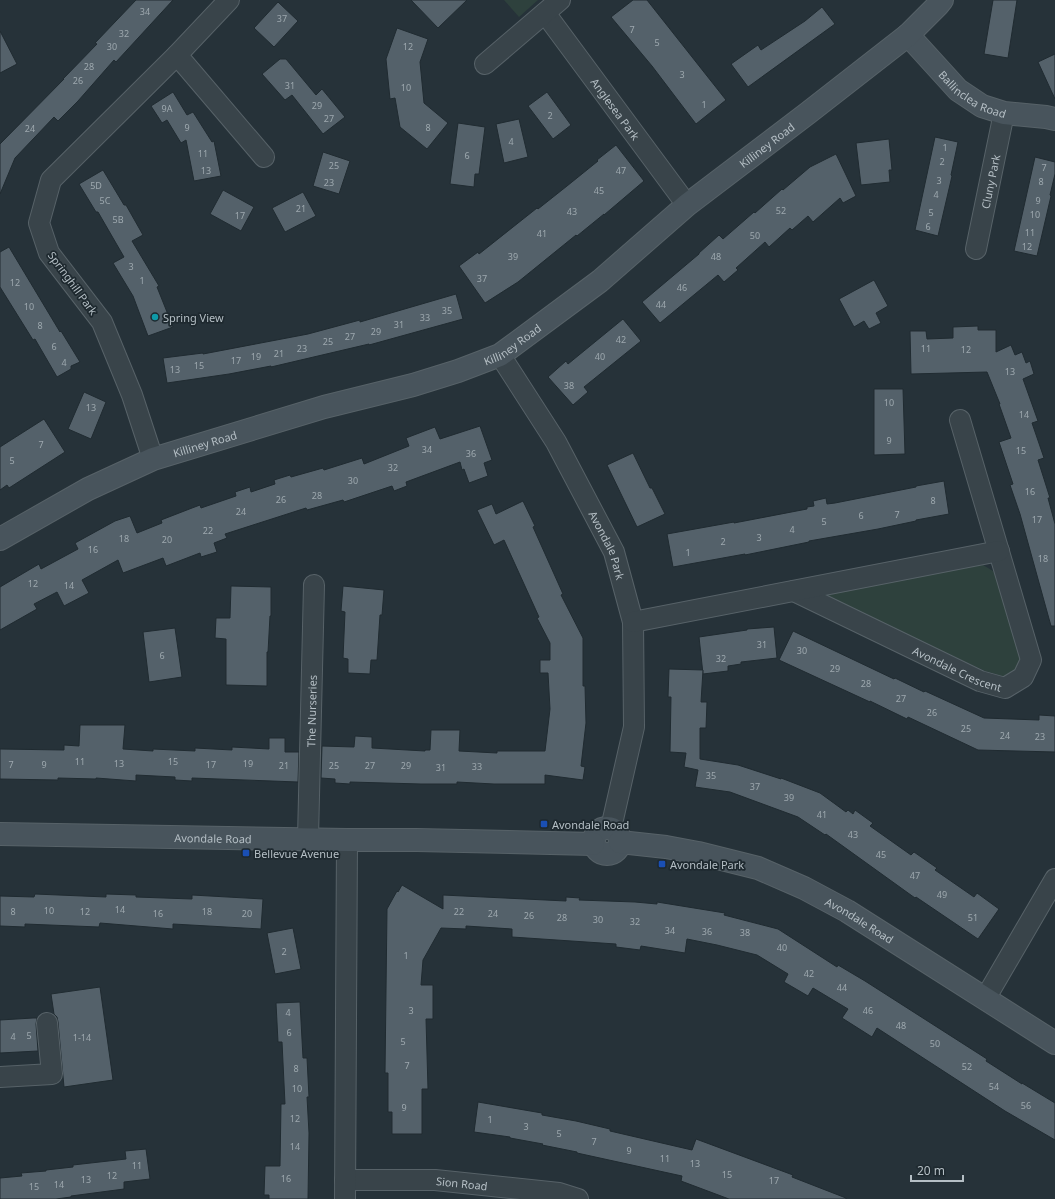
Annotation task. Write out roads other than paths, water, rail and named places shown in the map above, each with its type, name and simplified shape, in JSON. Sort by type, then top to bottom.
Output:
[{"type":"street","name":"Springhill Park","points":[[153,459],[132,395],[102,322],[48,253],[39,224],[51,180],[177,55],[229,0]]},
{"type":"street","points":[[485,64],[560,0]]},
{"type":"street","name":"Killiney Road","points":[[0,539],[82,492],[153,459],[324,407],[413,385],[458,371],[500,355],[600,280],[687,205],[908,35],[942,0]]},
{"type":"street","name":"Anglesea Park","points":[[545,13],[687,205]]},
{"type":"street","name":"Ballinclea Road","points":[[908,35],[958,90],[982,106],[1004,113],[1055,119]]},
{"type":"street","points":[[177,55],[264,157]]},
{"type":"street","name":"Cluny Park","points":[[976,250],[1004,113]]},
{"type":"street","name":"Avondale Park","points":[[500,355],[556,442],[614,552],[633,622],[634,727],[617,836]]},
{"type":"street","name":"Avondale Crescent","points":[[794,591],[980,681],[1005,688],[1023,677],[1031,660],[960,420]]},
{"type":"street","points":[[633,622],[999,551]]},
{"type":"street","name":"The Nurseries","points":[[308,838],[314,584]]},
{"type":"street","name":"Avondale Road","points":[[0,834],[593,844],[594,834],[601,828],[617,836],[698,853],[764,871],[804,888],[847,911],[1055,1043]]},
{"type":"street","points":[[345,1190],[347,840]]},
{"type":"street","points":[[985,999],[1055,880]]},
{"type":"street","points":[[0,1077],[52,1074],[47,1023]]},
{"type":"street","name":"Sion Road","points":[[345,1190],[435,1180],[559,1193],[578,1199]]},
{"type":"place","name":"Spring View","points":[[155,317]]},
{"type":"place","name":"Avondale Road","points":[[544,824]]},
{"type":"place","name":"Bellevue Avenue","points":[[246,853]]},
{"type":"place","name":"Avondale Park","points":[[662,864]]}]
